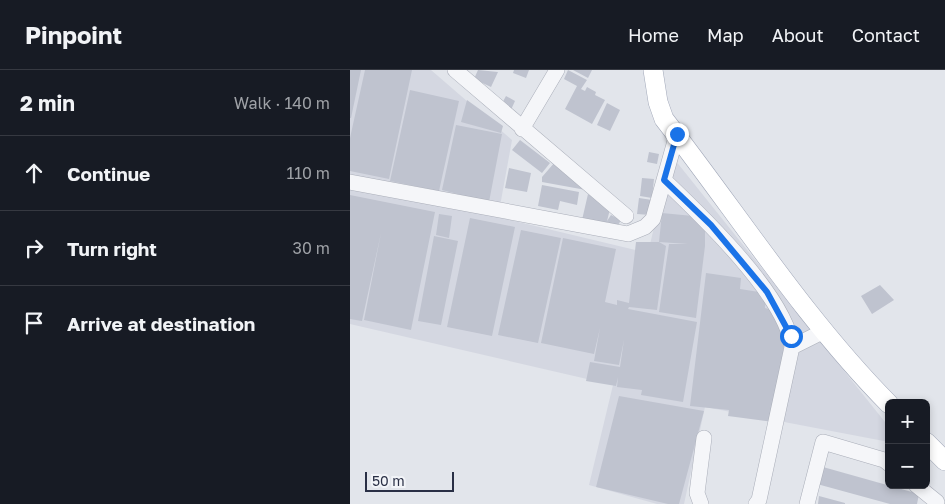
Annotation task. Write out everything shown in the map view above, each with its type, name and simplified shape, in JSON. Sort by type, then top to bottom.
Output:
[{"type":"main road","points":[[653,70],[664,119],[824,331],[885,400]]},
{"type":"main road","points":[[928,444],[945,461]]},
{"type":"street","points":[[455,70],[626,216]]},
{"type":"street","points":[[522,129],[556,70]]},
{"type":"street","points":[[350,182],[628,234],[645,227],[653,219],[677,134]]},
{"type":"street","points":[[664,180],[711,225],[767,292],[787,326],[792,347],[759,500],[756,504]]},
{"type":"street","points":[[792,347],[824,331]]},
{"type":"street","points":[[701,504],[697,493],[704,438]]},
{"type":"street","points":[[808,504],[823,442],[885,461]]},
{"type":"street","points":[[923,489],[939,499]]},
{"type":"shaded area","points":[[350,70],[431,70],[512,140],[498,217],[648,253],[671,155],[885,422],[885,441],[705,407],[684,504],[657,504],[589,485],[613,385],[350,324]]},
{"type":"building","points":[[350,70],[361,70],[351,118],[350,118]]},
{"type":"building","points":[[365,70],[412,70],[389,179],[350,171],[350,138]]},
{"type":"building","points":[[478,70],[498,72],[491,87],[474,79]]},
{"type":"building","points":[[514,70],[529,70],[526,78],[513,73]]},
{"type":"building","points":[[568,70],[587,80],[581,89],[585,91],[587,87],[596,92],[595,95],[605,100],[592,124],[565,109],[577,86],[564,79]]},
{"type":"building","points":[[573,70],[592,70],[588,78]]},
{"type":"building","points":[[410,90],[459,101],[439,191],[390,181]]},
{"type":"building","points":[[506,96],[515,101],[510,112],[500,107]]},
{"type":"building","points":[[467,100],[503,126],[501,133],[461,122]]},
{"type":"building","points":[[607,103],[620,110],[610,131],[597,125]]},
{"type":"building","points":[[456,125],[502,134],[489,202],[442,190]]},
{"type":"building","points":[[520,140],[550,163],[542,173],[512,150]]},
{"type":"building","points":[[649,152],[659,154],[657,164],[647,162]]},
{"type":"building","points":[[555,162],[586,190],[542,182],[542,177]]},
{"type":"building","points":[[509,168],[531,173],[527,192],[505,188]]},
{"type":"building","points":[[642,178],[654,179],[652,198],[640,196]]},
{"type":"building","points":[[542,185],[579,192],[577,205],[560,201],[558,210],[538,206]]},
{"type":"building","points":[[588,194],[610,209],[607,221],[611,215],[621,220],[617,227],[607,222],[607,226],[582,220]]},
{"type":"building","points":[[350,195],[435,212],[411,330],[364,320],[381,233],[362,321],[350,319]]},
{"type":"building","points":[[639,198],[652,200],[650,215],[637,214]]},
{"type":"building","points":[[662,213],[693,216],[705,225],[705,246],[696,318],[659,312],[669,244],[688,244],[659,242]]},
{"type":"building","points":[[439,214],[452,216],[449,238],[436,235]]},
{"type":"building","points":[[470,218],[515,227],[492,336],[447,327]]},
{"type":"building","points":[[521,230],[561,238],[538,343],[498,335]]},
{"type":"building","points":[[434,236],[458,241],[441,325],[418,321]]},
{"type":"building","points":[[563,238],[616,249],[605,302],[617,305],[617,300],[629,303],[636,242],[659,242],[666,246],[657,310],[629,307],[628,309],[697,322],[683,402],[641,395],[642,390],[617,387],[618,377],[616,386],[586,381],[590,362],[620,367],[624,340],[619,365],[594,361],[600,328],[594,354],[541,343]]},
{"type":"building","points":[[706,273],[741,278],[740,289],[766,293],[765,308],[772,310],[786,329],[774,422],[728,416],[729,410],[690,406]]},
{"type":"building","points":[[880,285],[894,300],[872,314],[861,296]]},
{"type":"building","points":[[619,396],[704,411],[679,504],[668,504],[596,487]]},
{"type":"building","points":[[823,467],[885,484],[885,489],[901,489],[919,494],[917,504],[890,504],[817,484]]},
{"type":"building","points":[[819,496],[845,503],[845,504],[818,504]]},
{"type":"route","points":[[677,134],[664,180],[711,225],[767,292],[791,336]]}]
